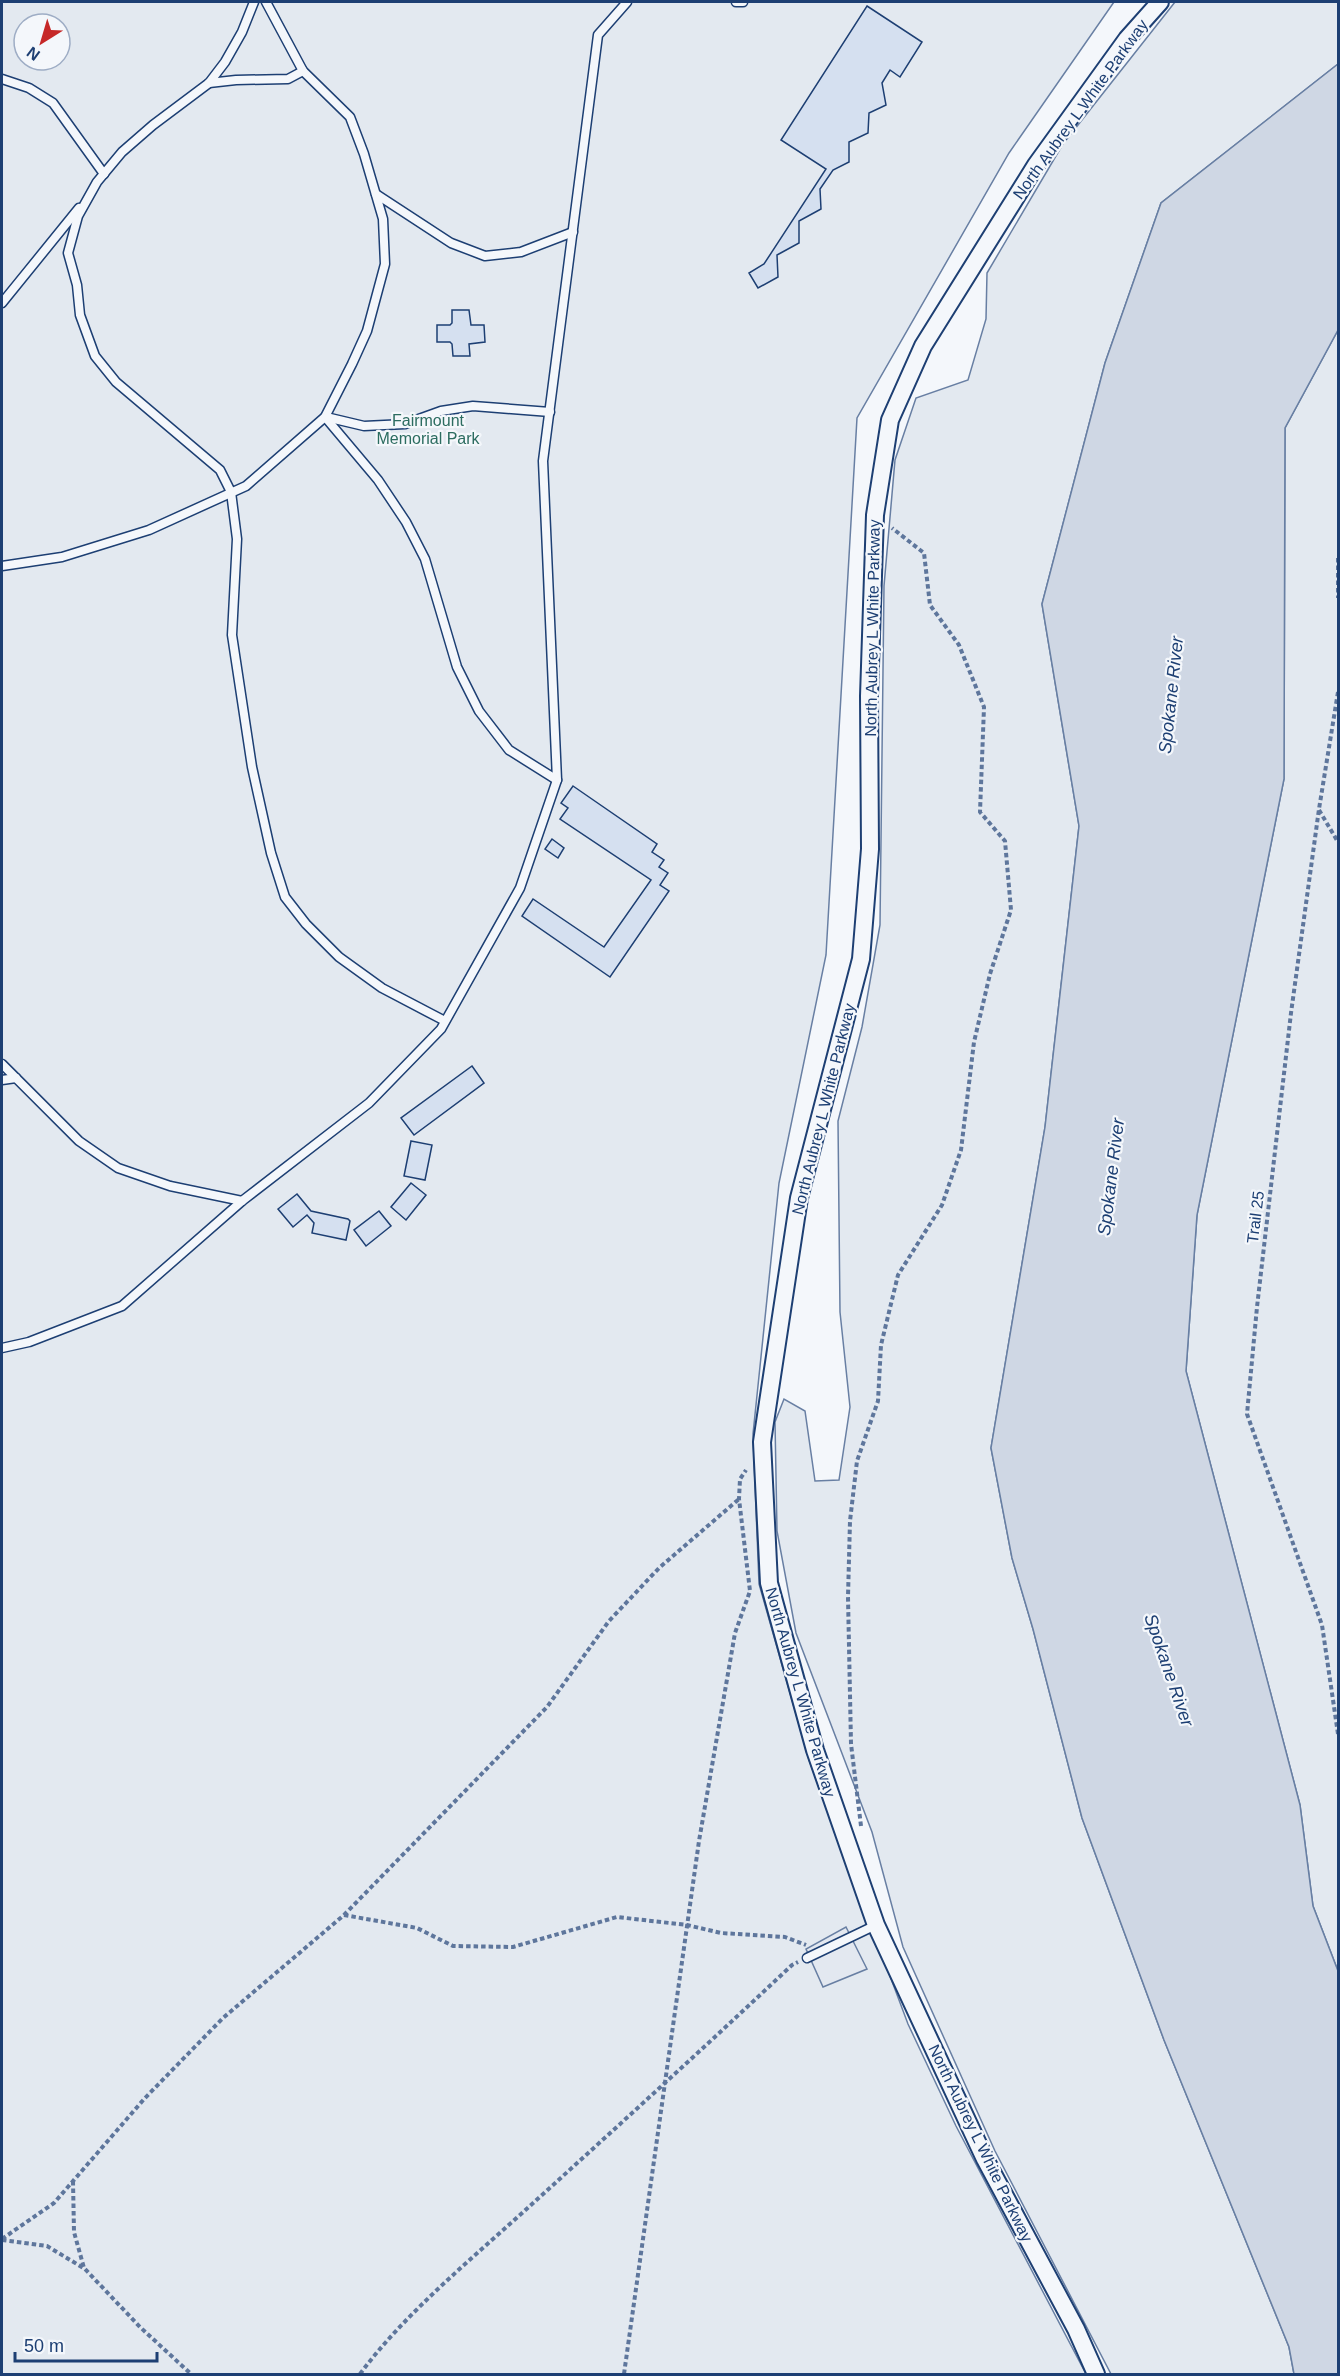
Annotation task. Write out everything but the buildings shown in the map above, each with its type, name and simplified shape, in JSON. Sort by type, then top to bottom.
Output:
[{"type":"street","name":"North Aubrey L White Parkway","points":[[1096,2374],[1076,2329],[985,2159],[876,1924],[815,1750],[769,1583],[762,1442],[799,1198],[861,959],[870,849],[869,696],[875,515],[890,420],[923,346],[1036,165],[1127,39],[1160,2]]},
{"type":"lane","points":[[2,303],[122,152],[153,125],[209,83],[236,42],[254,2]]},
{"type":"lane","points":[[2,566],[62,557],[149,530],[246,486],[326,417],[367,331],[385,264],[383,219],[376,194],[350,117],[303,71],[266,2]]},
{"type":"lane","points":[[2,1348],[28,1342],[122,1306],[242,1201],[369,1103],[441,1029],[520,888],[557,780],[543,460],[598,35],[627,2]]},
{"type":"lane","points":[[735,2],[743,2]]},
{"type":"lane","points":[[209,83],[288,79],[303,71]]},
{"type":"lane","points":[[2,79],[29,88],[53,103],[104,174]]},
{"type":"lane","points":[[90,194],[78,216],[68,253],[77,285],[80,315],[95,356],[116,382],[220,470],[231,492],[237,538],[232,635],[252,767],[271,853],[285,897],[306,924],[339,957],[382,988],[445,1021]]},
{"type":"lane","points":[[376,194],[451,243],[485,256],[521,252],[573,232]]},
{"type":"lane","points":[[326,417],[364,426],[405,424],[441,411],[473,406],[550,412]]},
{"type":"lane","points":[[326,417],[378,480],[406,522],[425,559],[457,667],[479,711],[508,750],[557,780]]},
{"type":"lane","points":[[2,1064],[79,1141],[118,1168],[170,1186],[242,1201]]},
{"type":"lane","points":[[2,1080],[16,1078]]},
{"type":"lane","points":[[807,1958],[876,1924]]},
{"type":"path","points":[[862,1831],[851,1744],[848,1597],[850,1521],[857,1461],[878,1401],[881,1345],[897,1275],[942,1205],[961,1150],[974,1041],[990,974],[1011,910],[1005,841],[980,812],[984,707],[959,645],[930,605],[924,553],[875,515]]},
{"type":"path","points":[[1338,558],[1338,598]]},
{"type":"path","name":"Trail 25","points":[[1338,692],[1290,1013],[1247,1414],[1322,1624],[1338,1734]]},
{"type":"path","points":[[1319,809],[1338,842]]},
{"type":"path","points":[[2,2239],[54,2203],[145,2098],[223,2018],[344,1915],[548,1707],[609,1621],[659,1568],[739,1499]]},
{"type":"path","points":[[624,2374],[699,1841],[735,1633],[750,1591],[745,1541]]},
{"type":"path","points":[[344,1915],[417,1928],[453,1946],[513,1947],[617,1917],[687,1925],[721,1933],[785,1937],[821,1951]]},
{"type":"path","points":[[360,2374],[380,2347],[467,2263],[665,2084],[792,1965],[807,1958]]},
{"type":"path","points":[[73,2180],[74,2232],[85,2269]]},
{"type":"path","points":[[2,2239],[47,2246],[85,2269],[140,2327],[191,2374]]},
{"type":"green space","name":"Fairmount Memorial Park","points":[[2,2],[1114,2],[1009,153],[857,418],[826,955],[779,1183],[753,1434],[759,1584],[809,1760],[908,2024],[956,2126],[1086,2374],[2,2374]]},
{"type":"green space","points":[[1175,2],[1338,2],[1338,64],[1161,203],[1105,363],[1042,604],[1079,826],[1045,1127],[991,1448],[1012,1558],[1033,1629],[1082,1818],[1164,2040],[1289,2347],[1294,2374],[1111,2374],[995,2151],[903,1947],[872,1832],[796,1633],[777,1531],[775,1422],[784,1399],[805,1411],[815,1481],[839,1480],[850,1407],[840,1312],[838,1121],[862,1027],[880,925],[884,586],[895,460],[916,398],[968,380],[986,319],[987,273],[1063,144]]},
{"type":"green space","points":[[1338,330],[1338,1971],[1313,1906],[1300,1805],[1186,1371],[1197,1215],[1284,779],[1285,428]]},
{"type":"shaded area","points":[[846,1927],[867,1969],[823,1987],[806,1949]]},
{"type":"water","name":"Spokane River","points":[[1338,64],[1338,330],[1285,428],[1284,779],[1197,1215],[1186,1371],[1300,1805],[1313,1906],[1338,1971],[1338,2374],[1294,2374],[1289,2347],[1164,2040],[1082,1818],[1033,1629],[1012,1558],[991,1448],[1045,1127],[1079,826],[1042,604],[1105,363],[1161,203]]}]
